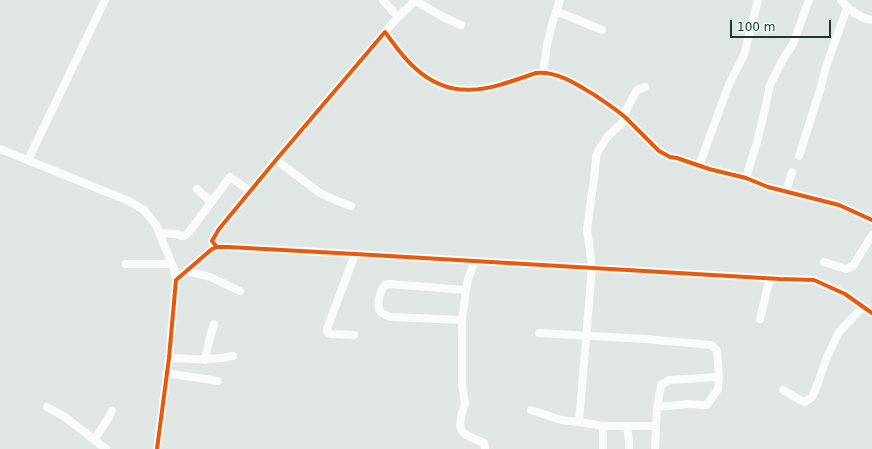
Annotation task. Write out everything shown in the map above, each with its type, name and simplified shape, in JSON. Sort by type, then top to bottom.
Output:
[{"type":"street","points":[[28,160],[106,0]]},
{"type":"street","points":[[382,0],[398,17]]},
{"type":"street","points":[[217,247],[212,241],[214,236],[250,191],[398,17],[416,0],[443,17],[461,25]]},
{"type":"street","points":[[543,72],[547,44],[560,0]]},
{"type":"street","points":[[699,166],[729,84],[744,55],[758,0]]},
{"type":"street","points":[[746,178],[759,136],[770,85],[782,61],[793,44],[809,0]]},
{"type":"street","points":[[841,0],[847,8],[861,17],[872,20]]},
{"type":"street","points":[[798,156],[826,67],[847,8]]},
{"type":"street","points":[[556,11],[602,30]]},
{"type":"street","points":[[385,32],[413,67],[433,82],[457,90],[480,90],[491,88],[536,73],[543,72],[563,78],[579,85],[625,117],[659,151],[665,155],[709,169],[746,178],[768,187],[839,205],[872,220]]},
{"type":"street","points":[[579,422],[592,267],[587,229],[596,156],[607,137],[625,117],[638,90],[645,87]]},
{"type":"street","points":[[0,149],[129,201],[144,210],[156,225],[174,269],[176,280],[169,358],[157,449]]},
{"type":"street","points":[[276,160],[320,193],[351,206]]},
{"type":"street","points":[[786,191],[792,172]]},
{"type":"street","points":[[159,233],[184,236],[189,232],[230,177],[250,191]]},
{"type":"street","points":[[197,189],[211,202]]},
{"type":"street","points":[[824,262],[846,269],[853,266],[872,235]]},
{"type":"street","points":[[176,280],[212,249],[217,247],[228,247],[814,280],[845,294],[872,313]]},
{"type":"street","points":[[354,335],[332,334],[328,333],[327,329],[355,254]]},
{"type":"street","points":[[475,261],[468,279],[462,320],[462,384],[465,404],[461,416],[460,426],[462,432],[484,443],[486,449]]},
{"type":"street","points":[[126,264],[172,264]]},
{"type":"street","points":[[187,271],[210,277],[240,291]]},
{"type":"street","points":[[760,319],[770,278]]},
{"type":"street","points":[[462,320],[391,317],[380,312],[380,292],[385,285],[389,284],[466,290]]},
{"type":"street","points":[[783,390],[805,402],[812,397],[827,357],[839,332],[863,306]]},
{"type":"street","points":[[205,360],[214,324]]},
{"type":"street","points":[[539,333],[646,339],[708,346],[711,345],[717,350],[719,377],[718,389],[707,405],[688,404],[657,406]]},
{"type":"street","points":[[169,358],[205,360],[221,359],[233,356]]},
{"type":"street","points":[[166,373],[218,381]]},
{"type":"street","points":[[655,449],[655,426],[661,385],[669,380],[719,377]]},
{"type":"street","points":[[47,406],[106,449]]},
{"type":"street","points":[[531,410],[561,420],[603,426],[655,426]]},
{"type":"street","points":[[94,440],[112,411]]},
{"type":"street","points":[[603,426],[603,449]]},
{"type":"street","points":[[627,426],[629,449]]},
{"type":"cycle path","points":[[217,247],[212,241],[219,229],[385,32],[399,51],[415,68],[430,79],[444,86],[474,90],[504,84],[536,73],[560,76],[582,87],[615,109],[659,151],[670,157],[746,178],[768,187],[839,205],[872,220]]},
{"type":"cycle path","points":[[157,449],[169,358],[176,280],[212,249],[217,247],[814,280],[845,294],[872,313]]}]
